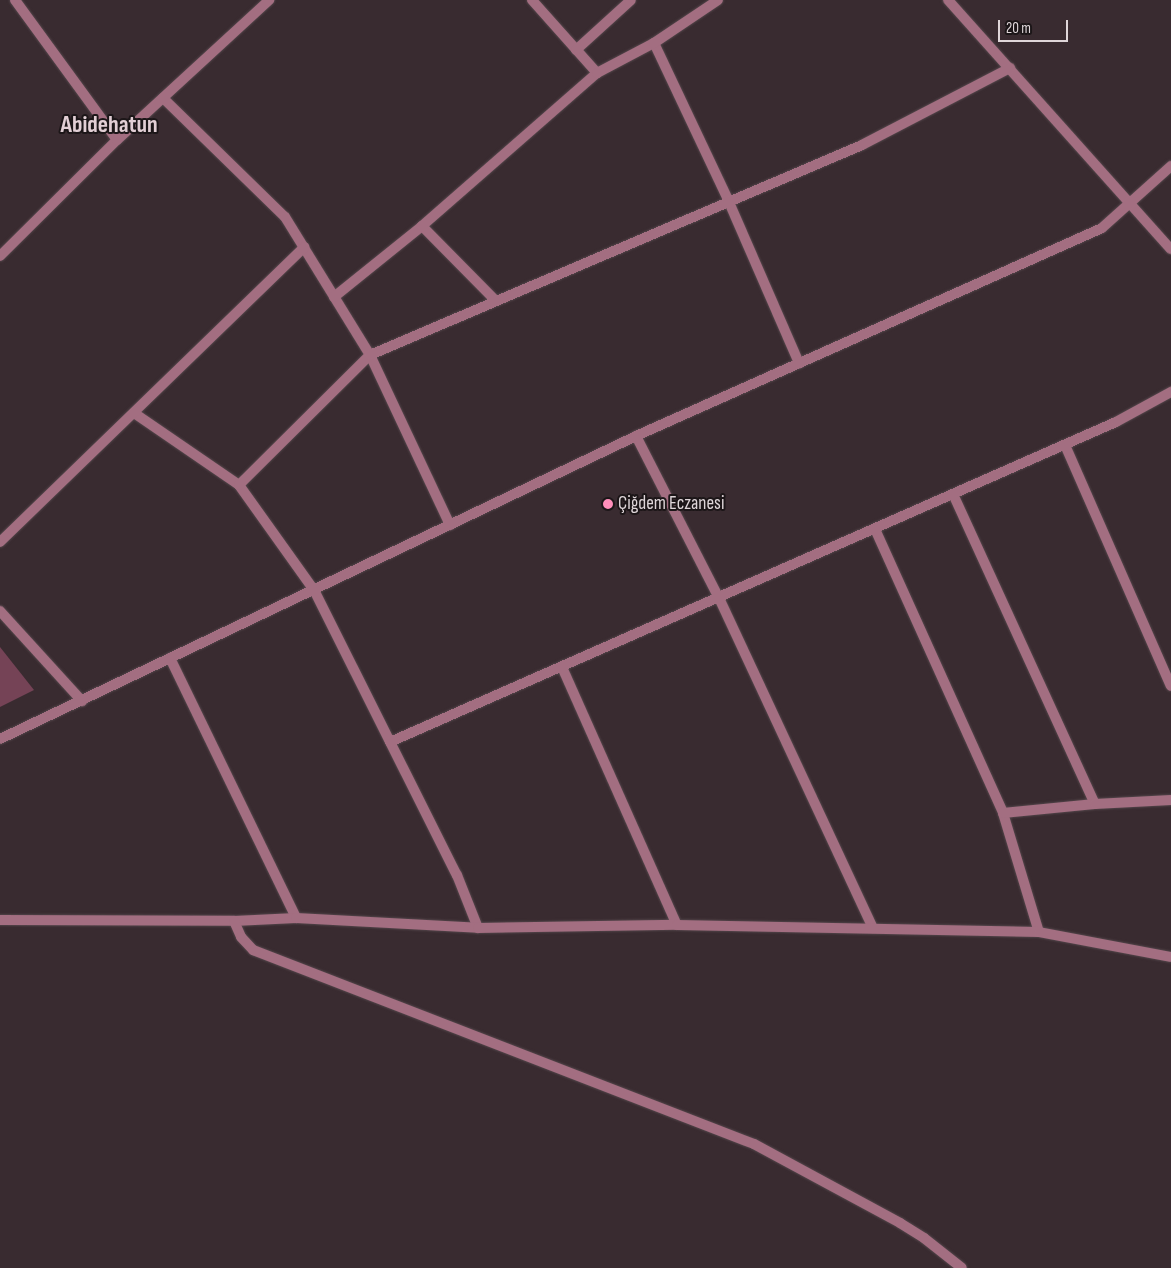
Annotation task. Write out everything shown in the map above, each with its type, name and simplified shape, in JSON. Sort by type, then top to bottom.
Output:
[{"type":"street","points":[[15,0],[117,140]]},
{"type":"street","points":[[0,256],[117,140],[269,0]]},
{"type":"street","points":[[532,0],[597,73]]},
{"type":"street","points":[[576,50],[631,0]]},
{"type":"street","points":[[334,297],[422,226],[597,73],[654,43],[718,0]]},
{"type":"street","points":[[948,0],[1171,249]]},
{"type":"street","points":[[654,43],[729,202],[799,363]]},
{"type":"street","points":[[239,484],[370,355],[862,146],[1010,68]]},
{"type":"street","points":[[163,98],[285,216],[370,355],[450,525]]},
{"type":"street","points":[[0,739],[636,436],[1102,228],[1171,166]]},
{"type":"street","points":[[422,226],[496,302]]},
{"type":"street","points":[[0,542],[304,247]]},
{"type":"street","points":[[390,742],[1065,445],[1116,422],[1171,392]]},
{"type":"street","points":[[134,413],[239,484],[314,590],[457,875],[478,928]]},
{"type":"street","points":[[636,436],[719,598],[873,928]]},
{"type":"street","points":[[1065,445],[1171,686]]},
{"type":"street","points":[[953,494],[1095,804]]},
{"type":"street","points":[[875,529],[1003,814],[1039,932]]},
{"type":"street","points":[[0,611],[82,701]]},
{"type":"street","points":[[170,658],[296,918]]},
{"type":"street","points":[[562,667],[676,926]]},
{"type":"street","points":[[1003,814],[1095,804],[1171,800]]},
{"type":"street","points":[[0,920],[234,922],[296,918],[478,928],[676,926],[1039,932],[1171,957]]},
{"type":"street","points":[[234,922],[241,937],[253,950],[754,1144],[900,1223],[924,1238],[962,1268]]},
{"type":"shaded area","points":[[0,647],[34,690],[0,707]]},
{"type":"place","name":"Çiğdem Eczanesi","points":[[608,504]]},
{"type":"district","name":"Abidehatun","points":[[109,125]]}]
